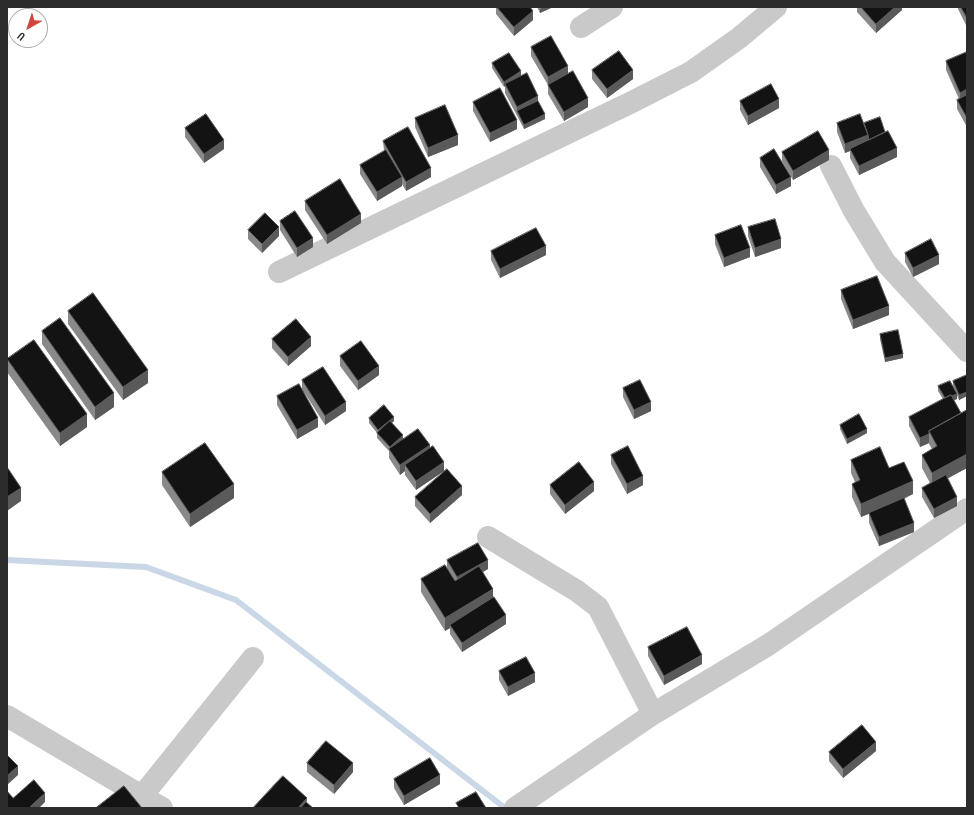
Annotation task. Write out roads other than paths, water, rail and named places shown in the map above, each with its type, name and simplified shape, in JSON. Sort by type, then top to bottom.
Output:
[{"type":"street","points":[[581,27],[612,7]]},
{"type":"street","points":[[279,272],[632,102],[691,72],[739,38],[776,7]]},
{"type":"street","points":[[831,166],[854,211],[885,262],[967,351]]},
{"type":"street","points":[[516,808],[653,714],[768,645],[967,510]]},
{"type":"street","points":[[488,537],[577,591],[598,607],[653,714]]},
{"type":"street","points":[[142,796],[253,658]]},
{"type":"street","points":[[7,716],[162,808]]},
{"type":"waterway","points":[[7,560],[146,567],[236,600],[505,808]]}]
